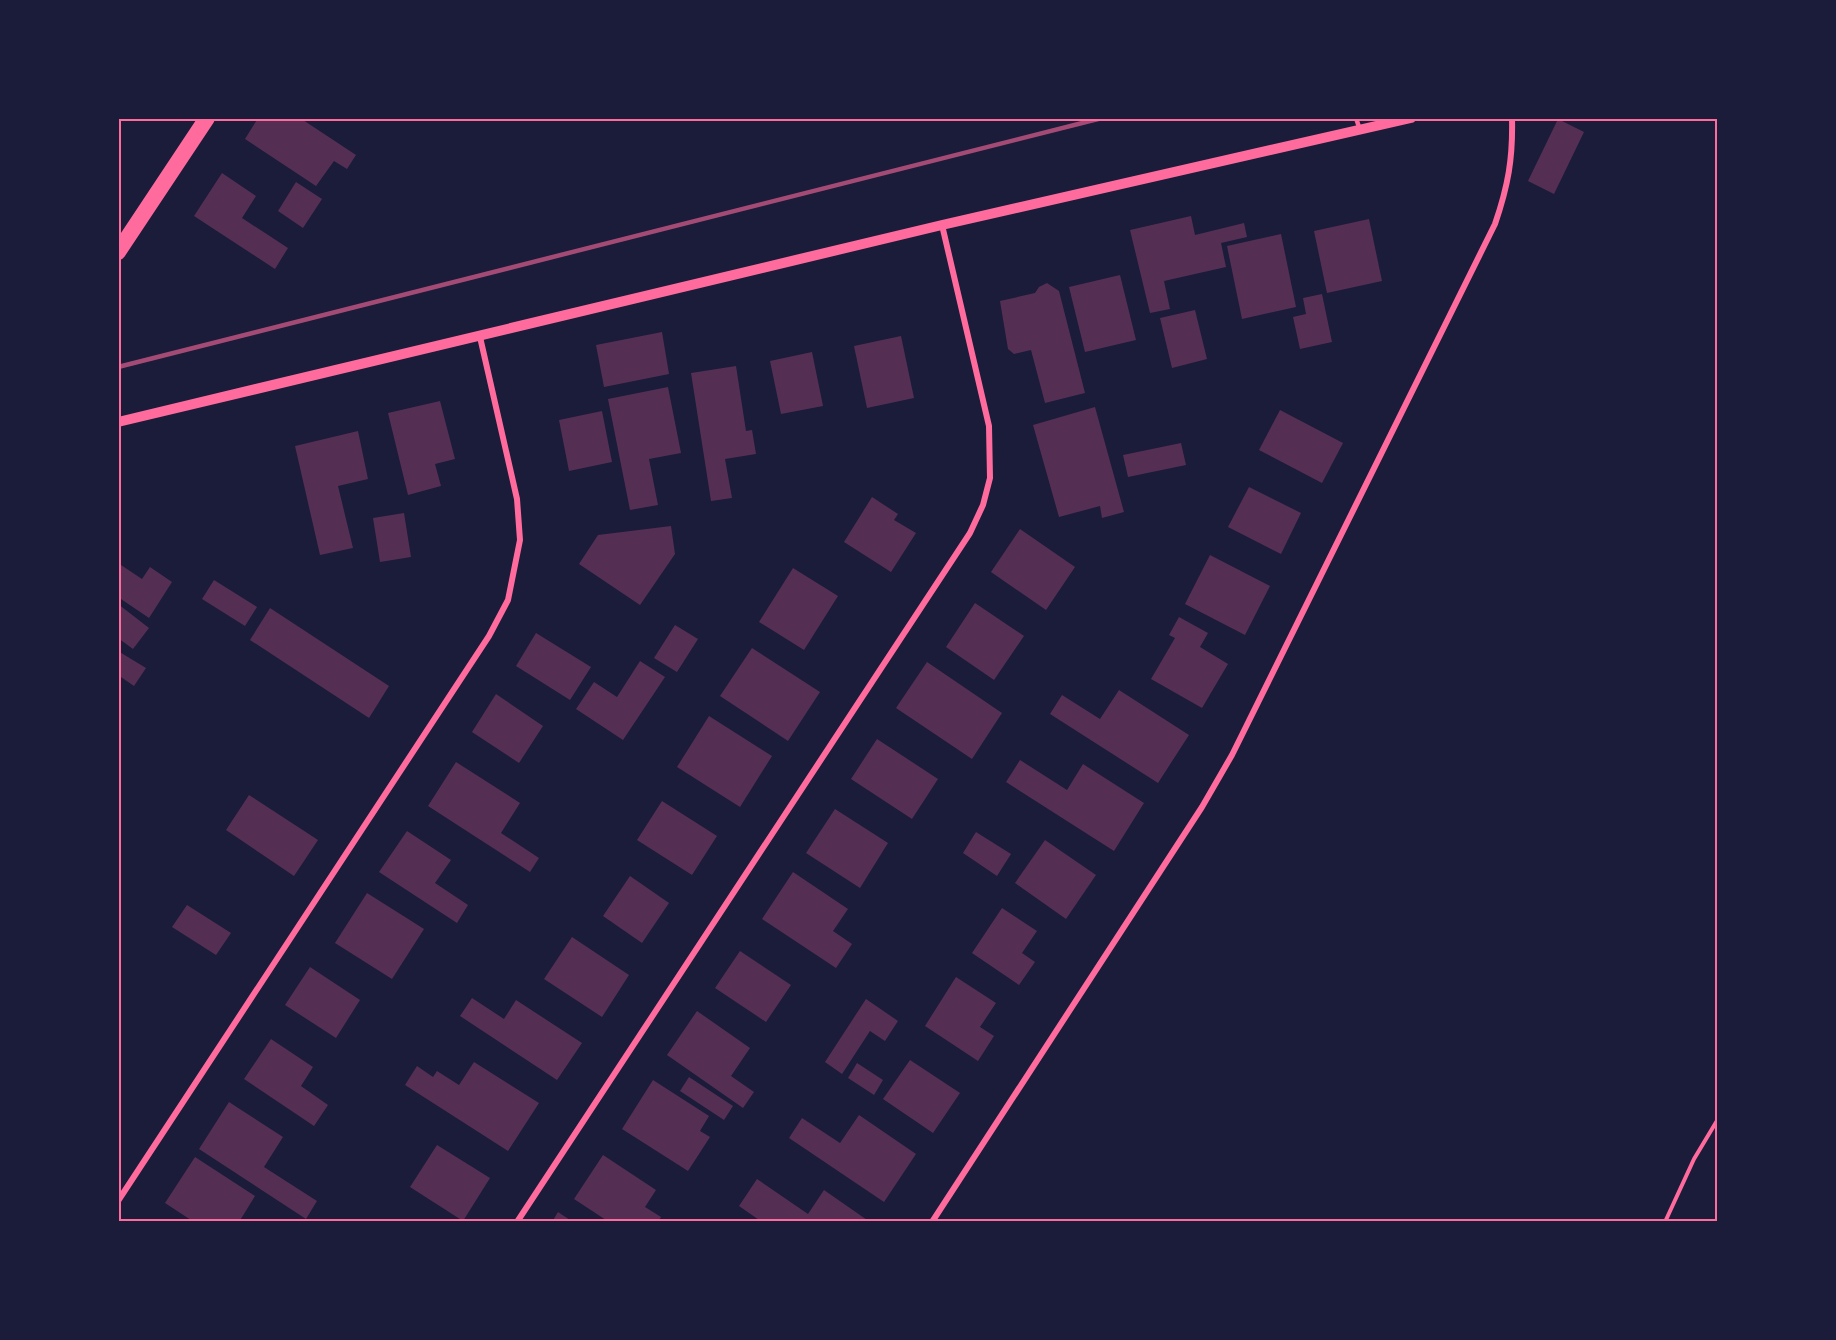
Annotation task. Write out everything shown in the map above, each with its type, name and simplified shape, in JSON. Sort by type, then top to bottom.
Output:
[{"type":"highway","points":[[118,252],[207,118]]},
{"type":"street","points":[[118,422],[942,225],[1411,118]]},
{"type":"street","points":[[932,1221],[1202,807],[1256,712],[1495,224],[1507,191],[1513,158],[1512,118]]},
{"type":"street","points":[[517,1221],[970,533],[983,505],[990,478],[989,426],[942,225]]},
{"type":"street","points":[[118,1201],[489,636],[508,600],[520,540],[517,500],[480,337]]},
{"type":"lane","points":[[1356,118],[1360,130]]},
{"type":"path","points":[[1665,1221],[1694,1159],[1718,1119]]},
{"type":"building","points":[[258,118],[300,118],[356,155],[347,169],[334,161],[316,186],[245,139]]},
{"type":"building","points":[[1558,119],[1584,132],[1554,194],[1528,181]]},
{"type":"building","points":[[222,173],[256,196],[242,218],[288,248],[275,269],[194,216]]},
{"type":"building","points":[[296,182],[322,199],[303,228],[278,211]]},
{"type":"building","points":[[1191,216],[1195,235],[1244,223],[1247,237],[1221,243],[1226,267],[1164,281],[1170,309],[1150,313],[1130,230]]},
{"type":"building","points":[[1369,219],[1382,281],[1327,293],[1314,231]]},
{"type":"building","points":[[1281,234],[1296,307],[1242,319],[1227,246]]},
{"type":"building","points":[[1120,275],[1136,340],[1085,352],[1069,287]]},
{"type":"building","points":[[1047,283],[1059,291],[1085,393],[1045,403],[1031,350],[1014,354],[1008,349],[1000,301],[1035,293],[1039,287]]},
{"type":"building","points":[[1322,294],[1332,342],[1300,349],[1293,317],[1306,314],[1303,298]]},
{"type":"building","points":[[1195,310],[1207,359],[1172,368],[1160,318]]},
{"type":"building","points":[[662,332],[669,374],[604,387],[596,345]]},
{"type":"building","points":[[901,336],[914,398],[867,408],[854,346]]},
{"type":"building","points":[[812,352],[823,406],[781,414],[770,361]]},
{"type":"building","points":[[736,366],[746,431],[752,430],[756,454],[725,459],[732,498],[711,501],[691,373]]},
{"type":"building","points":[[668,387],[681,453],[649,459],[658,505],[630,510],[608,399]]},
{"type":"building","points":[[440,401],[455,459],[435,464],[441,486],[408,495],[388,413]]},
{"type":"building","points":[[1095,407],[1124,512],[1102,518],[1100,506],[1059,517],[1033,425]]},
{"type":"building","points":[[1280,410],[1343,443],[1322,483],[1259,450]]},
{"type":"building","points":[[602,411],[612,462],[569,471],[559,420]]},
{"type":"building","points":[[358,431],[368,479],[338,486],[353,548],[320,555],[295,446]]},
{"type":"building","points":[[1181,443],[1186,465],[1128,477],[1123,455]]},
{"type":"building","points":[[1249,487],[1301,513],[1281,554],[1228,527]]},
{"type":"building","points":[[872,497],[898,514],[894,520],[916,533],[891,572],[844,542]]},
{"type":"building","points":[[404,513],[411,557],[380,562],[373,518]]},
{"type":"building","points":[[671,526],[675,554],[640,605],[579,564],[598,535]]},
{"type":"building","points":[[1020,529],[1075,567],[1046,610],[991,572]]},
{"type":"building","points":[[1210,555],[1270,586],[1245,635],[1185,604]]},
{"type":"building","points":[[118,563],[142,579],[150,567],[172,582],[149,618],[118,597]]},
{"type":"building","points":[[793,568],[838,596],[804,650],[759,622]]},
{"type":"building","points":[[214,580],[257,607],[245,626],[202,599]]},
{"type":"building","points":[[975,603],[1024,636],[994,680],[946,647]]},
{"type":"building","points":[[118,604],[149,628],[133,649],[118,638]]},
{"type":"building","points":[[270,608],[389,686],[369,718],[250,640]]},
{"type":"building","points":[[1179,617],[1208,633],[1200,647],[1228,664],[1202,708],[1151,679],[1175,638],[1169,635]]},
{"type":"building","points":[[675,625],[698,639],[677,672],[654,658]]},
{"type":"building","points":[[536,633],[591,667],[570,700],[516,666]]},
{"type":"building","points":[[752,648],[820,692],[788,741],[720,696]]},
{"type":"building","points":[[118,651],[146,668],[134,686],[118,675]]},
{"type":"building","points":[[640,661],[665,677],[623,740],[576,709],[594,682],[617,697]]},
{"type":"building","points":[[927,662],[1002,713],[972,759],[896,708]]},
{"type":"building","points":[[1119,690],[1189,735],[1158,783],[1050,714],[1062,695],[1100,719]]},
{"type":"building","points":[[496,694],[543,726],[519,763],[472,732]]},
{"type":"building","points":[[709,716],[772,756],[740,807],[677,767]]},
{"type":"building","points":[[877,739],[938,779],[912,819],[851,779]]},
{"type":"building","points":[[1020,760],[1067,790],[1083,764],[1144,803],[1114,851],[1006,782]]},
{"type":"building","points":[[456,762],[520,803],[501,833],[539,858],[530,872],[428,806]]},
{"type":"building","points":[[249,795],[318,840],[294,876],[226,830]]},
{"type":"building","points":[[662,801],[717,836],[692,875],[637,840]]},
{"type":"building","points":[[835,809],[888,843],[860,888],[806,853]]},
{"type":"building","points":[[407,831],[451,860],[435,883],[468,905],[457,923],[379,872]]},
{"type":"building","points":[[976,832],[1011,854],[997,876],[963,853]]},
{"type":"building","points":[[1045,840],[1096,875],[1066,919],[1015,883]]},
{"type":"building","points":[[793,872],[848,909],[833,931],[852,944],[836,968],[762,919]]},
{"type":"building","points":[[630,876],[669,903],[642,943],[603,916]]},
{"type":"building","points":[[367,893],[424,929],[392,979],[335,943]]},
{"type":"building","points":[[187,905],[231,933],[216,955],[172,927]]},
{"type":"building","points":[[1002,908],[1037,931],[1022,953],[1035,962],[1019,985],[972,953]]},
{"type":"building","points":[[572,937],[629,975],[602,1017],[544,979]]},
{"type":"building","points":[[740,951],[791,985],[766,1022],[715,988]]},
{"type":"building","points":[[310,967],[360,1000],[336,1038],[285,1005]]},
{"type":"building","points":[[956,977],[996,1003],[980,1027],[994,1036],[978,1061],[925,1026]]},
{"type":"building","points":[[472,998],[504,1019],[516,1000],[582,1043],[557,1080],[460,1016]]},
{"type":"building","points":[[866,999],[898,1021],[885,1041],[870,1031],[842,1074],[825,1062]]},
{"type":"building","points":[[697,1011],[750,1048],[731,1076],[754,1092],[743,1108],[667,1055]]},
{"type":"building","points":[[271,1039],[313,1067],[301,1086],[328,1105],[314,1126],[244,1079]]},
{"type":"building","points":[[910,1060],[960,1093],[933,1133],[883,1099]]},
{"type":"building","points":[[474,1062],[539,1103],[508,1151],[405,1085],[417,1066],[433,1077],[437,1071],[459,1085]]},
{"type":"building","points":[[857,1063],[883,1080],[874,1095],[848,1078]]},
{"type":"building","points":[[689,1077],[733,1106],[724,1120],[680,1091]]},
{"type":"building","points":[[653,1080],[709,1116],[700,1131],[710,1137],[688,1171],[622,1129]]},
{"type":"building","points":[[229,1102],[283,1137],[264,1167],[317,1201],[306,1219],[199,1149]]},
{"type":"building","points":[[859,1115],[916,1154],[884,1202],[789,1138],[802,1118],[840,1143]]},
{"type":"building","points":[[437,1145],[490,1178],[463,1221],[410,1187]]},
{"type":"building","points":[[603,1155],[656,1190],[645,1207],[661,1217],[658,1222],[609,1222],[574,1199]]},
{"type":"building","points":[[195,1157],[255,1196],[239,1222],[194,1222],[165,1203]]},
{"type":"building","points":[[757,1179],[808,1214],[824,1190],[870,1222],[762,1222],[739,1206]]},
{"type":"building","points":[[558,1212],[573,1222],[552,1222]]},
{"type":"railway","points":[[118,367],[1102,118]]}]
